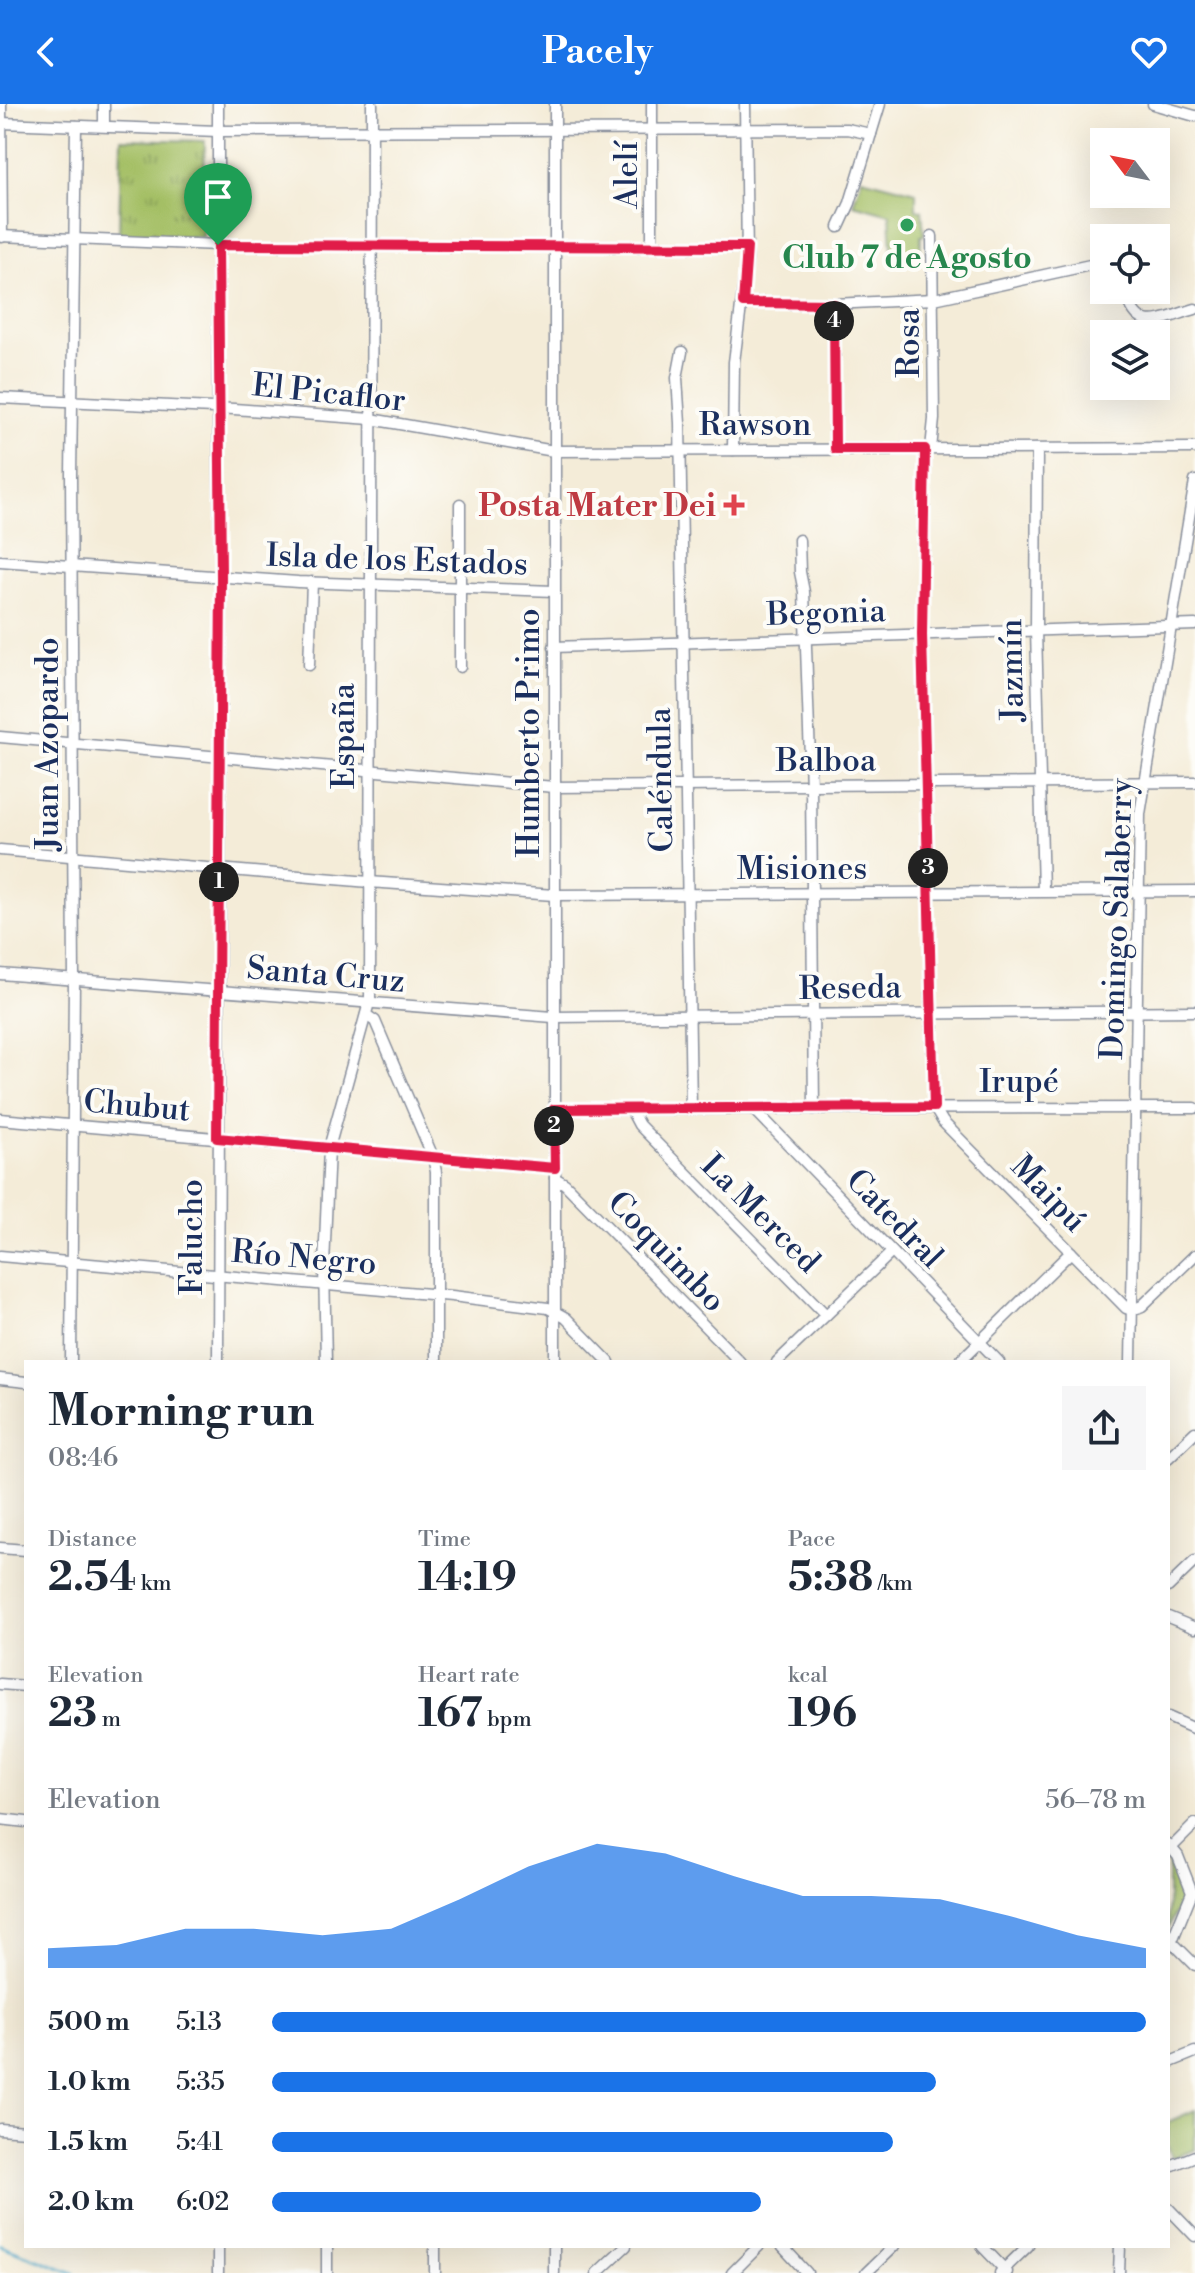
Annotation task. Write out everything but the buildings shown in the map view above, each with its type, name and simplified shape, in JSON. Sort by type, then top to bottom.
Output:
[{"type":"street","points":[[1,104],[1,236],[218,245],[747,247]]},
{"type":"street","points":[[104,104],[104,126]]},
{"type":"street","name":"Falucho","points":[[218,104],[221,577],[217,991],[218,1360]]},
{"type":"street","name":"España","points":[[326,1360],[329,1148],[367,1009],[372,104]]},
{"type":"street","name":"Humberto Primo","points":[[555,104],[555,1360]]},
{"type":"street","name":"Alelí","points":[[652,104],[652,246]]},
{"type":"street","points":[[733,450],[736,332],[743,303],[747,247],[745,104]]},
{"type":"street","points":[[839,227],[850,203],[880,104]]},
{"type":"street","points":[[1153,104],[1195,116]]},
{"type":"street","points":[[1,123],[218,131],[847,129],[871,134]]},
{"type":"street","name":"Juan Azopardo","points":[[71,1360],[74,980],[72,401],[76,126]]},
{"type":"street","name":"Rosa","points":[[932,236],[934,419],[928,449],[922,635],[934,1107]]},
{"type":"street","points":[[743,303],[834,304],[934,299],[1090,265]]},
{"type":"street","points":[[834,304],[835,449]]},
{"type":"street","points":[[1130,304],[1135,316],[1146,320],[1158,320],[1195,309]]},
{"type":"street","name":"Caléndula","points":[[682,352],[677,378],[681,450],[691,1108]]},
{"type":"street","name":"El Picaflor","points":[[0,398],[371,419],[554,451]]},
{"type":"street","name":"Rawson","points":[[554,451],[1195,448]]},
{"type":"street","name":"Jazmín","points":[[1037,449],[1036,630],[1043,891]]},
{"type":"street","name":"Domingo Salaberry","points":[[1131,1360],[1140,814],[1195,481]]},
{"type":"street","points":[[460,504],[460,667]]},
{"type":"street","points":[[799,540],[811,786],[814,1109]]},
{"type":"street","name":"Isla de los Estados","points":[[0,561],[312,582],[554,591]]},
{"type":"street","points":[[309,665],[312,582]]},
{"type":"street","name":"Begonia","points":[[554,647],[1195,625]]},
{"type":"street","name":"Balboa","points":[[0,737],[554,787],[1144,785],[1195,782]]},
{"type":"street","name":"Misiones","points":[[0,850],[554,895],[1195,891]]},
{"type":"street","name":"Santa Cruz","points":[[0,974],[217,991],[367,1009],[553,1017]]},
{"type":"street","points":[[367,1009],[375,1021],[433,1157],[436,1172],[436,1360]]},
{"type":"street","name":"Reseda","points":[[553,1017],[1195,1011]]},
{"type":"street","name":"Maipú","points":[[934,1107],[943,1122],[1122,1304],[1132,1310]]},
{"type":"street","name":"Irupé","points":[[554,1109],[1195,1108]]},
{"type":"street","name":"Catedral","points":[[754,1109],[997,1360]]},
{"type":"street","name":"La Merced","points":[[631,1110],[639,1125],[826,1315]]},
{"type":"street","name":"Chubut","points":[[0,1119],[433,1157],[555,1173]]},
{"type":"street","name":"Coquimbo","points":[[555,1173],[738,1360]]},
{"type":"street","points":[[779,1360],[892,1252]]},
{"type":"street","points":[[961,1360],[1071,1252]]},
{"type":"street","points":[[1132,1310],[1142,1306],[1195,1255]]},
{"type":"street","name":"Río Negro","points":[[0,1256],[436,1295],[556,1311]]},
{"type":"street","points":[[556,1311],[607,1360]]},
{"type":"street","points":[[0,1379],[24,1382]]},
{"type":"street","points":[[1170,1456],[1195,1432]]},
{"type":"street","points":[[0,1548],[24,1550]]},
{"type":"street","points":[[1170,1585],[1195,1561]]},
{"type":"street","points":[[1170,1618],[1195,1628]]},
{"type":"street","points":[[0,1684],[24,1686]]},
{"type":"street","points":[[1170,1718],[1195,1729]]},
{"type":"street","points":[[0,1819],[24,1822]]},
{"type":"street","points":[[1195,1824],[1170,1845],[1193,1892],[1170,1942],[1195,1965]]},
{"type":"street","points":[[1170,2062],[1195,2052]]},
{"type":"street","points":[[0,2129],[24,2131]]},
{"type":"street","points":[[1170,2166],[1195,2156]]},
{"type":"street","points":[[1170,2210],[1195,2236]]},
{"type":"street","points":[[218,2248],[218,2273]]},
{"type":"street","points":[[327,2248],[327,2273]]},
{"type":"street","points":[[435,2248],[435,2273]]},
{"type":"street","points":[[554,2248],[554,2273]]},
{"type":"street","points":[[597,2273],[624,2248]]},
{"type":"street","points":[[732,2273],[757,2248]]},
{"type":"street","points":[[784,2248],[807,2273]]},
{"type":"street","points":[[866,2273],[892,2248]]},
{"type":"street","points":[[984,2248],[1004,2272],[1026,2248]]},
{"type":"street","points":[[1119,2273],[1120,2248]]},
{"type":"green space","points":[[121,139],[205,141],[203,237],[119,235]]},
{"type":"green space","name":"Club 7 de Agosto","points":[[862,178],[916,192],[916,209],[922,210],[924,235],[921,236],[921,251],[892,250],[890,214],[853,204]]},
{"type":"green space","points":[[1170,1861],[1184,1892],[1170,1924]]},
{"type":"green space","points":[[1195,2110],[1195,2150],[1172,2158],[1170,2121]]},
{"type":"waterway","points":[[0,2245],[74,2273]]},
{"type":"place","name":"Club 7 de Agosto","points":[[907,225]]},
{"type":"place","name":"Posta Mater Dei","points":[[734,505]]},
{"type":"route","points":[[218,245],[747,247],[743,303],[834,304],[835,449],[925,449],[922,635],[934,1107],[554,1109],[555,1168],[217,1138],[221,577],[218,245]]}]
